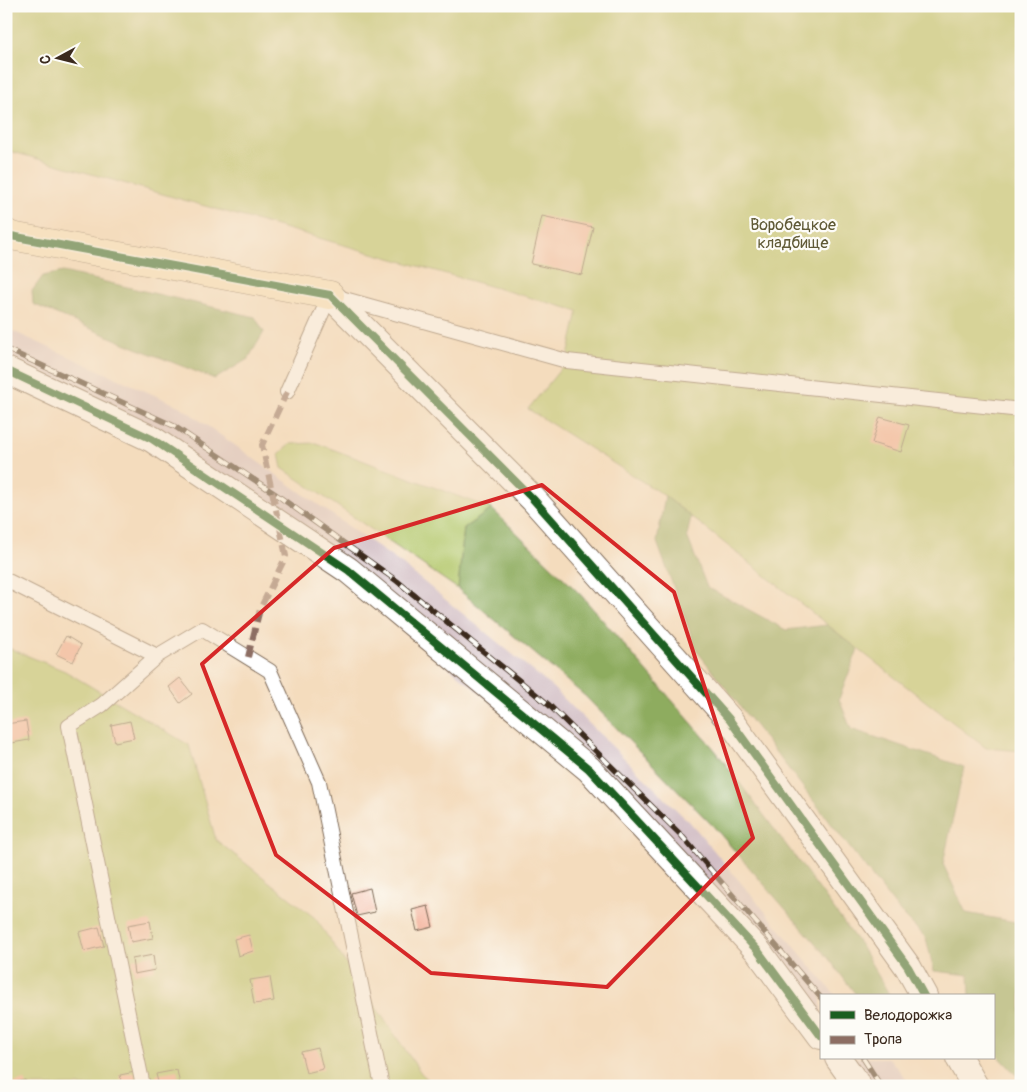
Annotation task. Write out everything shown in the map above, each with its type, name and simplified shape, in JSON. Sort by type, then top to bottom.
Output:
[{"type":"street","points":[[6,233],[11,236],[330,295],[533,499],[729,718],[908,967],[923,994]]},
{"type":"street","points":[[6,370],[152,439],[356,576],[589,769],[758,951],[820,1035]]},
{"type":"street","points":[[839,1060],[858,1086]]},
{"type":"street","points":[[960,1060],[975,1086]]},
{"type":"lane","points":[[287,392],[330,295],[567,361],[1021,410]]},
{"type":"lane","points":[[6,580],[157,656]]},
{"type":"lane","points":[[143,1086],[68,726],[102,705],[157,656],[202,629],[270,671],[320,782],[382,1086]]},
{"type":"highlighted area","points":[[542,485],[674,592],[753,838],[607,987],[431,973],[276,855],[202,664],[334,548]]},
{"type":"shaded area","points":[[6,328],[181,407],[403,565],[550,685],[695,828],[834,994],[820,994],[820,1026],[697,871],[168,437],[6,363]]},
{"type":"shaded area","points":[[847,1060],[891,1060],[910,1086],[867,1086]]},
{"type":"green space","name":"Воробецкое кладбище","points":[[6,6],[1021,6],[1021,751],[986,748],[665,496],[528,409],[567,361],[578,311],[6,150]]},
{"type":"green space","points":[[63,272],[255,317],[264,332],[248,359],[215,379],[33,304],[32,291],[43,276]]},
{"type":"green space","points":[[316,443],[492,509],[464,528],[458,589],[282,468],[279,454],[290,444]]},
{"type":"green space","points":[[665,496],[691,517],[687,536],[707,587],[786,630],[827,625],[858,649],[839,699],[851,729],[964,767],[943,864],[966,913],[1021,923],[1021,1080],[994,1051],[994,994],[970,994],[969,975],[934,971],[926,938],[899,911],[697,651],[657,542]]},
{"type":"green space","points":[[492,509],[580,594],[715,750],[861,946],[889,994],[855,994],[829,959],[714,827],[585,696],[458,589],[464,528]]},
{"type":"green space","points":[[6,647],[65,671],[189,745],[216,840],[315,918],[421,1073],[435,1086],[6,1086]]},
{"type":"building","points":[[542,216],[593,227],[582,275],[531,264]]},
{"type":"building","points":[[880,417],[909,425],[901,452],[872,443]]},
{"type":"building","points":[[66,636],[81,645],[73,662],[56,654]]},
{"type":"building","points":[[180,678],[192,694],[180,703],[169,687]]},
{"type":"building","points":[[26,721],[29,740],[6,744],[6,724]]},
{"type":"building","points":[[130,721],[134,738],[115,742],[111,725]]},
{"type":"building","points":[[370,888],[375,912],[357,916],[351,893]]},
{"type":"building","points":[[428,906],[433,927],[417,931],[412,910]]},
{"type":"building","points":[[150,921],[153,938],[131,942],[128,925]]},
{"type":"building","points":[[99,927],[104,946],[84,951],[79,932]]},
{"type":"building","points":[[249,935],[253,951],[238,956],[234,939]]},
{"type":"building","points":[[153,955],[155,970],[134,974],[132,959]]},
{"type":"building","points":[[270,977],[274,1001],[254,1004],[250,980]]},
{"type":"building","points":[[318,1048],[323,1069],[306,1073],[301,1052]]},
{"type":"building","points":[[177,1070],[180,1085],[159,1086],[156,1074]]},
{"type":"building","points":[[135,1072],[138,1086],[122,1086],[120,1075]]},
{"type":"building","points":[[25,1080],[27,1086],[7,1086],[7,1085]]},
{"type":"railway","points":[[6,349],[174,426],[274,493],[397,581],[549,705],[681,835],[820,997]]},
{"type":"railway","points":[[864,1060],[881,1086]]},
{"type":"marked path","points":[[248,657],[260,609],[286,556],[262,445],[287,392]]},
{"type":"cycle path","points":[[6,233],[11,236],[330,295],[533,499],[729,719],[908,967],[923,994]]},
{"type":"cycle path","points":[[6,370],[152,439],[348,570],[589,769],[758,951],[820,1035]]}]
